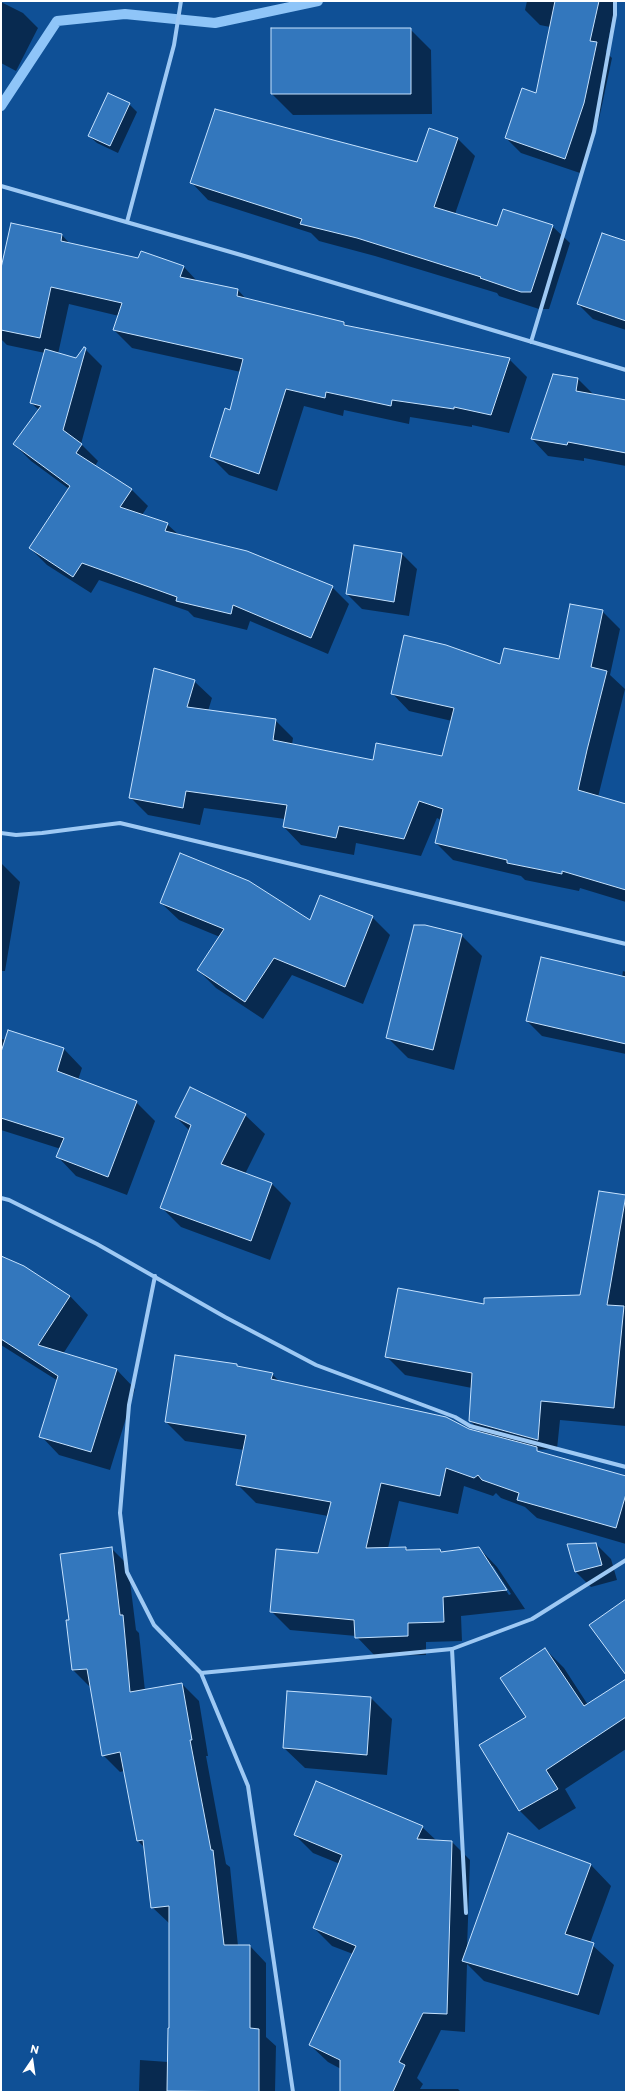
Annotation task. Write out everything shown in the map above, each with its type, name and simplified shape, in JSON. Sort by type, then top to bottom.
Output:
[{"type":"street","points":[[531,342],[594,132],[615,15],[615,1]]},
{"type":"street","points":[[126,222],[174,45],[181,2]]},
{"type":"street","points":[[1,186],[626,370]]},
{"type":"street","points":[[1,833],[16,835],[42,833],[120,823],[626,944]]},
{"type":"street","points":[[1,1198],[9,1200],[90,1240],[225,1317],[316,1365],[455,1417],[470,1426],[626,1467]]},
{"type":"street","points":[[155,1276],[128,1405],[120,1513],[127,1572],[154,1625],[201,1673],[248,1786],[293,2092]]},
{"type":"street","points":[[201,1673],[452,1649],[532,1619],[626,1560]]},
{"type":"street","points":[[452,1649],[466,1913]]},
{"type":"building","points":[[555,1],[599,1],[590,41],[597,42],[584,103],[565,159],[505,138],[522,88],[536,93]]},
{"type":"building","points":[[271,28],[411,28],[411,94],[271,94]]},
{"type":"building","points":[[108,93],[130,103],[110,146],[88,136]]},
{"type":"building","points":[[215,109],[417,162],[429,128],[458,138],[434,207],[497,226],[503,209],[553,225],[531,292],[521,292],[480,278],[481,277],[357,238],[300,224],[302,219],[190,183]]},
{"type":"building","points":[[11,223],[62,234],[61,241],[138,258],[141,251],[184,266],[180,277],[238,289],[237,296],[344,322],[344,325],[510,358],[491,415],[454,407],[454,409],[392,400],[391,406],[326,392],[325,398],[286,389],[259,474],[210,457],[225,408],[230,410],[243,359],[113,330],[122,303],[51,287],[40,338],[1,330],[1,268]]},
{"type":"building","points":[[602,233],[626,241],[626,321],[577,304]]},
{"type":"building","points":[[84,347],[86,348],[63,430],[82,444],[76,453],[132,489],[120,507],[168,523],[165,531],[247,551],[333,586],[311,638],[233,605],[231,614],[176,601],[177,597],[82,563],[73,577],[29,548],[70,486],[13,444],[41,406],[30,403],[45,349],[76,358]]},
{"type":"building","points":[[553,374],[578,378],[576,391],[626,400],[626,453],[568,442],[567,445],[531,439]]},
{"type":"building","points":[[354,545],[402,553],[394,602],[346,594]]},
{"type":"building","points":[[570,604],[603,610],[591,667],[607,671],[578,790],[626,804],[626,890],[562,871],[562,874],[507,863],[507,860],[435,843],[443,809],[419,801],[404,839],[339,826],[336,838],[283,827],[287,805],[186,791],[183,808],[129,798],[154,668],[195,680],[187,707],[276,719],[273,740],[373,760],[376,743],[442,756],[454,708],[391,694],[404,635],[446,645],[500,664],[504,648],[559,659]]},
{"type":"building","points":[[180,853],[249,881],[310,920],[320,895],[373,916],[345,987],[274,958],[245,1002],[197,970],[224,929],[160,903]]},
{"type":"building","points":[[414,925],[425,925],[462,934],[433,1050],[386,1038]]},
{"type":"building","points":[[541,957],[626,977],[626,1044],[526,1021]]},
{"type":"building","points":[[8,1030],[64,1048],[57,1071],[137,1101],[108,1177],[56,1157],[64,1138],[1,1118],[1,1052]]},
{"type":"building","points":[[190,1087],[246,1114],[221,1164],[272,1183],[251,1241],[160,1208],[191,1125],[175,1117]]},
{"type":"building","points":[[599,1191],[626,1195],[607,1305],[624,1306],[614,1408],[541,1401],[538,1440],[469,1421],[472,1373],[385,1357],[398,1288],[484,1304],[484,1298],[580,1295]]},
{"type":"building","points":[[1,1256],[24,1266],[70,1296],[38,1345],[117,1369],[91,1452],[39,1437],[58,1376],[1,1339]]},
{"type":"building","points":[[175,1355],[237,1364],[237,1366],[273,1373],[271,1379],[446,1417],[469,1429],[537,1447],[537,1451],[626,1476],[626,1494],[616,1528],[517,1500],[519,1493],[482,1480],[478,1475],[474,1478],[446,1468],[440,1496],[381,1483],[366,1548],[406,1547],[406,1550],[440,1549],[441,1552],[479,1547],[507,1590],[443,1597],[444,1622],[408,1623],[408,1636],[355,1638],[354,1620],[270,1612],[276,1549],[318,1553],[331,1502],[236,1485],[246,1435],[165,1422]]},
{"type":"building","points":[[596,1543],[602,1565],[575,1572],[567,1544]]},
{"type":"building","points":[[112,1547],[120,1615],[123,1615],[130,1692],[182,1683],[192,1740],[190,1740],[211,1850],[213,1850],[224,1945],[250,1945],[250,2028],[259,2029],[259,2092],[167,2091],[169,2028],[169,1906],[151,1908],[143,1840],[137,1841],[120,1752],[102,1756],[87,1669],[72,1670],[66,1620],[69,1620],[60,1554]]},
{"type":"building","points":[[626,1599],[626,1675],[589,1625]]},
{"type":"building","points":[[545,1648],[584,1706],[626,1679],[626,1717],[546,1770],[558,1789],[519,1811],[479,1745],[526,1717],[500,1678]]},
{"type":"building","points":[[287,1691],[371,1697],[367,1755],[283,1748]]},
{"type":"building","points":[[316,1781],[423,1826],[417,1839],[452,1841],[447,2014],[423,2013],[399,2062],[405,2065],[393,2092],[340,2092],[340,2060],[309,2045],[356,1946],[313,1928],[342,1855],[294,1835]]},
{"type":"building","points":[[508,1833],[591,1864],[565,1934],[594,1943],[578,1995],[462,1961]]},
{"type":"waterway","points":[[1,106],[57,21],[125,14],[215,23],[318,1]]}]
